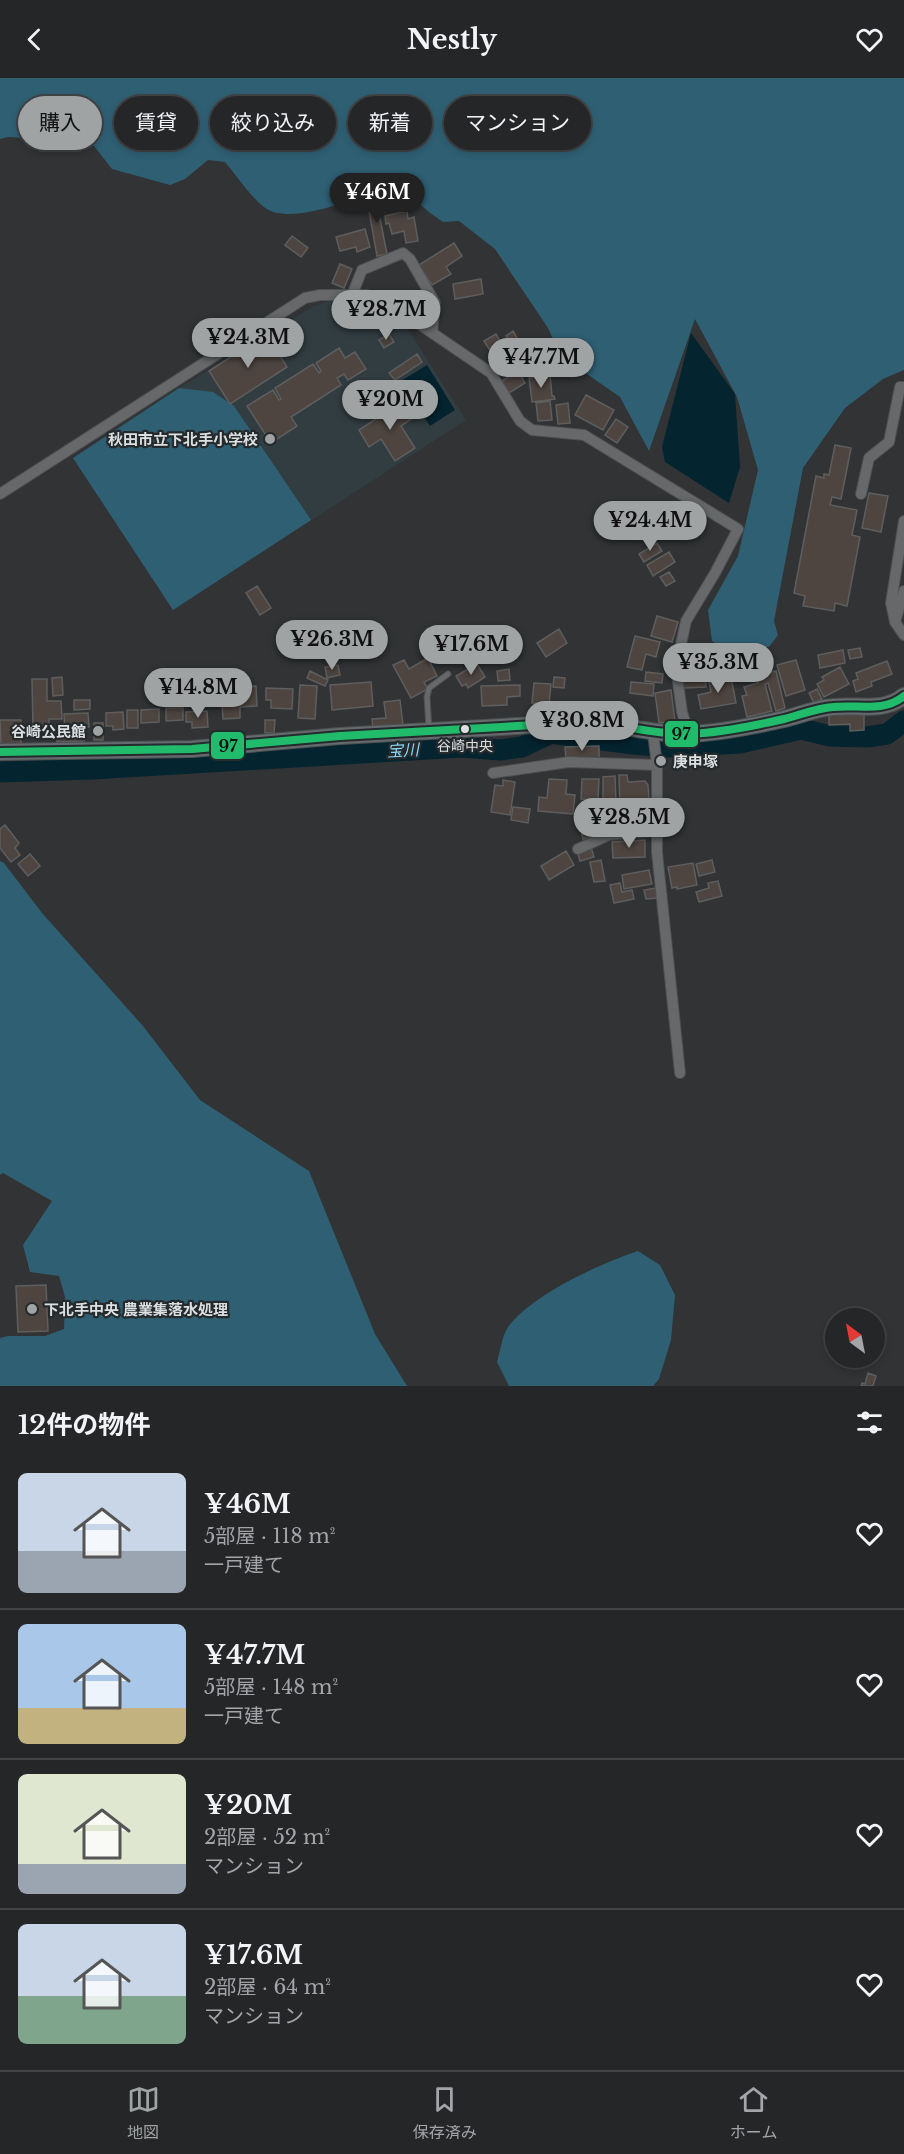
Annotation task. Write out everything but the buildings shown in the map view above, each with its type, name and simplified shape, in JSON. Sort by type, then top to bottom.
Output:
[{"type":"street","points":[[352,295],[362,270],[404,253],[410,259],[435,303],[432,333]]},
{"type":"street","points":[[0,494],[305,298],[320,295],[367,295],[400,311],[491,373],[520,421],[532,430],[584,435],[738,529],[686,621],[676,668],[682,712],[689,734]]},
{"type":"street","points":[[861,494],[869,458],[889,442],[900,387],[904,387]]},
{"type":"street","points":[[904,521],[891,603],[895,622],[904,634]]},
{"type":"street","points":[[895,622],[904,591]]},
{"type":"street","points":[[0,752],[192,749],[430,730],[588,722],[618,724],[654,736],[689,734],[763,724],[833,706],[878,707],[898,701],[904,696]]},
{"type":"street","points":[[654,736],[657,761],[657,852],[680,1073]]},
{"type":"street","points":[[493,773],[569,762],[657,761]]},
{"type":"street","points":[[578,849],[609,835],[657,831]]},
{"type":"lane","points":[[430,730],[426,697],[429,688],[448,674]]},
{"type":"shaded area","points":[[0,78],[904,78],[904,370],[883,379],[845,408],[803,468],[774,621],[778,635],[769,647],[724,649],[712,641],[708,610],[738,556],[758,470],[737,397],[695,319],[649,451],[620,397],[561,356],[548,328],[495,249],[459,221],[443,222],[397,184],[329,207],[292,214],[276,213],[264,207],[225,162],[208,160],[185,179],[170,185],[112,169],[97,150],[102,150],[102,96],[18,96],[18,138],[0,139]]},
{"type":"shaded area","name":"秋田市立下北手小学校","points":[[370,300],[402,320],[466,420],[173,610],[73,458],[179,388],[312,307],[328,301]]},
{"type":"shaded area","points":[[691,333],[735,394],[740,467],[729,503],[665,462],[662,447]]},
{"type":"shaded area","points":[[427,365],[455,410],[430,426],[401,381]]},
{"type":"shaded area","points":[[179,388],[213,392],[234,406],[311,520],[173,610],[73,458]]},
{"type":"shaded area","points":[[0,861],[4,863],[42,913],[143,1026],[200,1100],[309,1171],[375,1334],[407,1386],[0,1386],[0,1338],[45,1336],[64,1329],[65,1297],[59,1276],[30,1272],[23,1245],[52,1201],[3,1173],[0,1175]]},
{"type":"shaded area","points":[[638,1251],[660,1265],[675,1295],[671,1340],[659,1379],[653,1386],[509,1386],[497,1362],[506,1331],[519,1315],[550,1292],[586,1272]]},
{"type":"waterway","name":"宝川","points":[[0,772],[92,769],[462,747],[500,750],[522,747],[551,733],[669,747],[740,743],[801,729],[830,736],[867,737],[887,734],[904,721]]},
{"type":"transit line","name":"97","points":[[0,752],[192,749],[340,736],[588,722],[663,733],[700,733],[760,724],[827,708],[879,706],[904,696]]},
{"type":"place","name":"秋田市立下北手小学校","points":[[270,439]]},
{"type":"place","name":"谷崎中央","points":[[465,729]]},
{"type":"place","name":"谷崎公民館","points":[[98,731]]},
{"type":"place","name":"庚申塚","points":[[661,761]]},
{"type":"place","name":"下北手中央 農業集落水処理","points":[[32,1309]]}]
